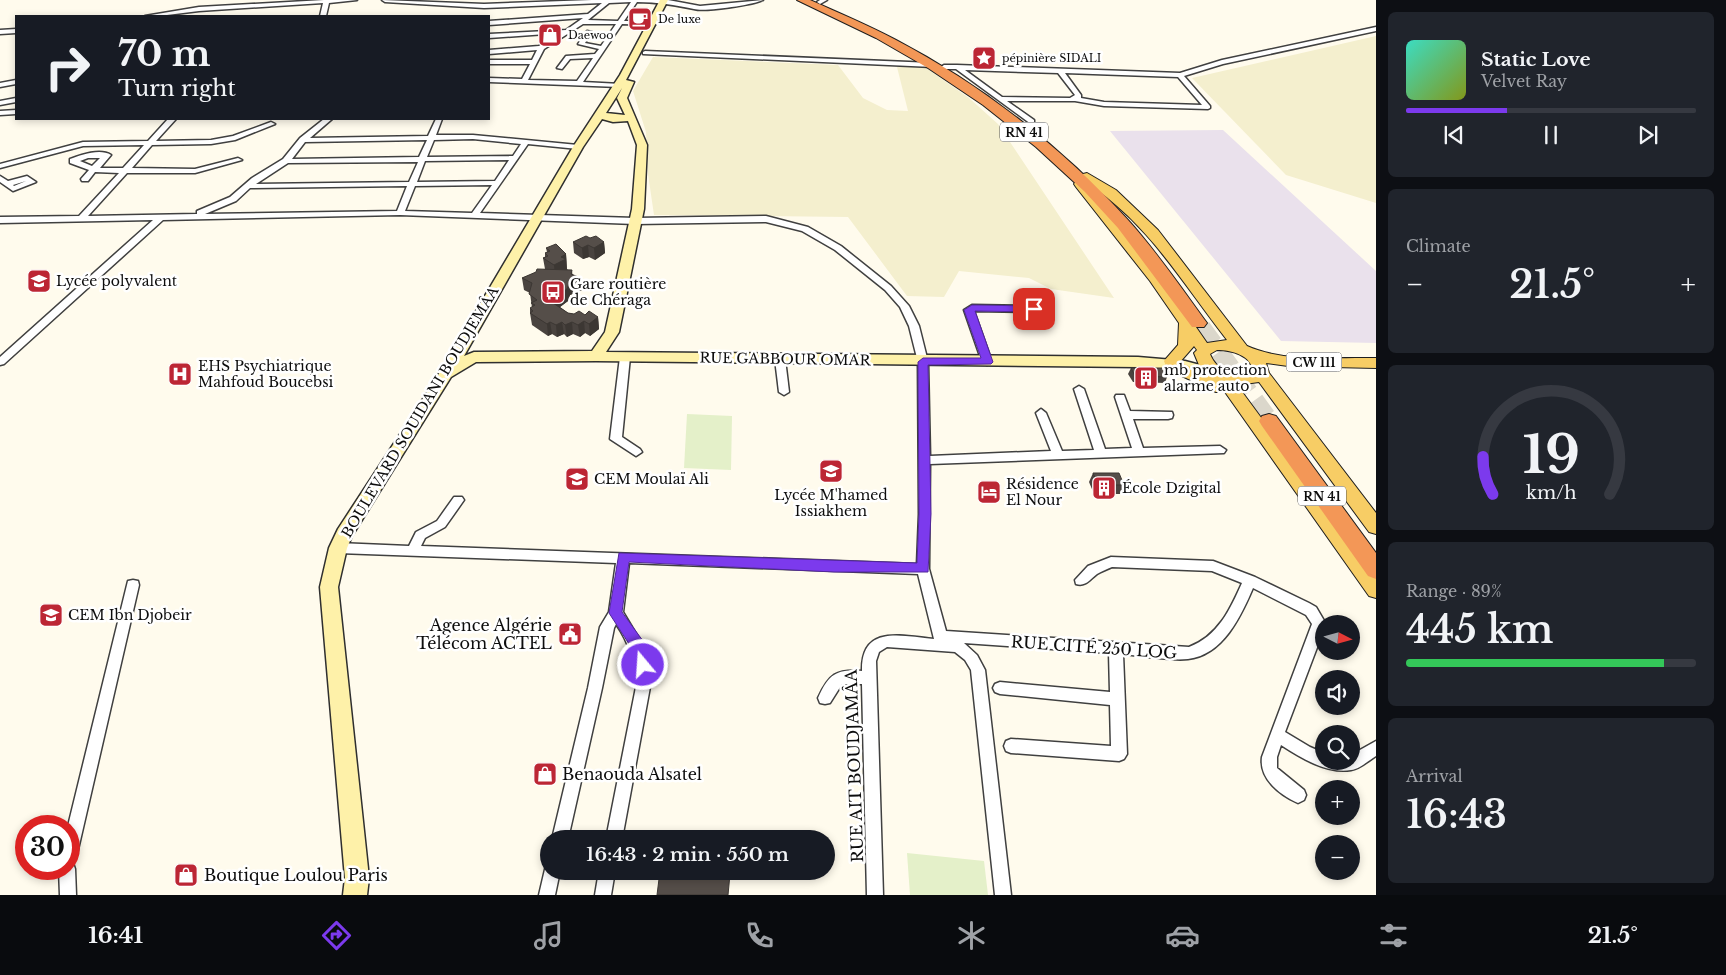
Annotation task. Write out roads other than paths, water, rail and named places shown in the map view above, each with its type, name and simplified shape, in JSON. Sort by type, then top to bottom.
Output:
[{"type":"highway","name":"RN 41","points":[[802,0],[944,66]]},
{"type":"highway","name":"RN 41","points":[[820,1],[944,66],[1014,116],[1133,223],[1198,323]]},
{"type":"highway","name":"RN 41","points":[[1376,548],[1274,419],[1376,570]]},
{"type":"main road","name":"BOULEVARD SOUIDANI BOUDJEMÂA","points":[[355,895],[357,878],[329,587],[338,548],[344,534],[441,382],[578,146],[602,113],[666,4]]},
{"type":"main road","points":[[596,356],[612,332],[638,209],[642,145],[622,94],[645,53],[666,4]]},
{"type":"main road","points":[[602,113],[618,119],[630,113]]},
{"type":"main road","points":[[1082,178],[1084,190],[1155,278],[1198,323],[1205,362],[1219,375],[1241,404],[1376,590]]},
{"type":"main road","points":[[1082,178],[1112,192],[1139,218],[1164,247],[1230,334],[1261,366],[1261,373],[1376,527]]},
{"type":"main road","points":[[1198,323],[1186,346],[1172,363],[1209,380],[1241,404]]},
{"type":"main road","points":[[1230,334],[1277,354],[1335,362]]},
{"type":"main road","points":[[464,340],[474,353],[482,356]]},
{"type":"main road","points":[[1203,351],[1225,345],[1247,353]]},
{"type":"main road","name":"RUE GABBOUR OMAR","points":[[1172,363],[1203,351]]},
{"type":"main road","name":"CW 111","points":[[1247,353],[1288,361],[1376,363]]},
{"type":"main road","name":"RUE GABBOUR OMAR","points":[[441,382],[464,360],[482,356],[625,356],[923,362],[1138,362],[1172,363],[1219,375]]},
{"type":"main road","name":"CW 111","points":[[1261,373],[1294,369],[1376,370]]},
{"type":"main road","points":[[1219,375],[1240,380],[1257,378],[1261,373]]},
{"type":"street","points":[[199,8],[202,0]]},
{"type":"street","points":[[172,14],[199,8],[290,7],[327,1],[354,0]]},
{"type":"street","points":[[386,0],[461,1],[473,8],[550,2],[635,0],[701,8],[730,6],[760,0]]},
{"type":"street","points":[[579,83],[635,0]]},
{"type":"street","points":[[323,15],[327,1]]},
{"type":"street","points":[[524,81],[532,62],[541,48],[582,22],[608,1]]},
{"type":"street","points":[[220,15],[224,7]]},
{"type":"street","points":[[490,23],[590,16]]},
{"type":"street","points":[[582,22],[654,23]]},
{"type":"street","points":[[645,53],[1060,71],[1180,74],[1222,62],[1376,29]]},
{"type":"street","points":[[0,32],[15,31]]},
{"type":"street","points":[[490,36],[567,31]]},
{"type":"street","points":[[589,32],[581,44],[602,48]]},
{"type":"street","points":[[490,52],[541,48]]},
{"type":"street","points":[[560,68],[568,58],[597,56]]},
{"type":"street","points":[[490,62],[532,62]]},
{"type":"street","points":[[944,66],[1000,99],[1031,122]]},
{"type":"street","points":[[1060,71],[1078,95],[1076,98]]},
{"type":"street","points":[[1000,99],[1076,98],[1104,104],[1208,107],[1180,74]]},
{"type":"street","points":[[490,80],[619,85]]},
{"type":"street","points":[[0,85],[15,82]]},
{"type":"street","points":[[0,103],[15,100]]},
{"type":"street","points":[[0,114],[15,112]]},
{"type":"street","points":[[81,219],[171,120]]},
{"type":"street","points":[[191,216],[233,199],[248,186],[286,161],[303,140],[327,120]]},
{"type":"street","points":[[400,213],[414,184],[439,120]]},
{"type":"street","points":[[0,166],[83,144],[211,142],[235,138],[272,124]]},
{"type":"street","points":[[303,140],[473,137],[578,146]]},
{"type":"street","points":[[475,215],[526,142]]},
{"type":"street","points":[[286,161],[513,158]]},
{"type":"street","points":[[86,179],[94,170],[195,171],[238,160]]},
{"type":"street","points":[[0,178],[8,184]]},
{"type":"street","points":[[248,186],[496,183]]},
{"type":"street","points":[[0,220],[400,213],[635,221],[766,219],[805,229],[838,248],[888,288],[904,306],[914,326],[923,362],[923,569],[941,640],[966,651],[974,659],[978,670],[1003,895]]},
{"type":"street","points":[[0,362],[160,218]]},
{"type":"street","points":[[987,362],[969,310],[972,308],[1034,309]]},
{"type":"street","points":[[625,356],[616,439],[636,452]]},
{"type":"street","points":[[780,359],[784,392]]},
{"type":"street","points":[[1078,389],[1101,453]]},
{"type":"street","points":[[1120,397],[1138,450],[1134,452]]},
{"type":"street","points":[[1041,413],[1058,455]]},
{"type":"street","points":[[1126,415],[1168,415]]},
{"type":"street","points":[[924,460],[1220,450]]},
{"type":"street","points":[[414,550],[420,535],[442,524],[458,500]]},
{"type":"street","points":[[338,548],[923,569]]},
{"type":"street","points":[[562,830],[595,688],[606,627],[616,613],[623,557]]},
{"type":"street","points":[[1081,580],[1093,570],[1112,562],[1213,566],[1250,581],[1311,611],[1319,624],[1268,760],[1268,769],[1275,778],[1298,795]]},
{"type":"street","name":"RUE CITÉ 250 LOG","points":[[941,640],[1189,653],[1200,650],[1210,644],[1231,622],[1250,581]]},
{"type":"street","points":[[78,815],[133,585]]},
{"type":"street","points":[[616,613],[638,645],[643,665],[643,687],[616,830]]},
{"type":"street","name":"RUE AIT BOUDJAMÂA","points":[[875,895],[869,678],[871,651],[877,644],[887,641],[941,640]]},
{"type":"street","points":[[1011,746],[1119,754],[1116,649]]},
{"type":"street","points":[[825,698],[832,682],[838,678],[869,678]]},
{"type":"street","points":[[1000,688],[1117,699]]},
{"type":"street","points":[[1278,735],[1304,752],[1315,756]]},
{"type":"street","points":[[1360,758],[1376,748]]},
{"type":"street","points":[[67,880],[68,895]]},
{"type":"street","points":[[547,895],[550,880]]},
{"type":"street","points":[[603,895],[606,880]]},
{"type":"tunnel","points":[[1198,323],[1202,329]]},
{"type":"tunnel","points":[[1201,328],[1269,421]]},
{"type":"place","name":"De luxe","points":[[640,19]]},
{"type":"place","name":"Daewoo","points":[[550,35]]},
{"type":"place","name":"pépinière SIDALI","points":[[984,58]]},
{"type":"place","name":"Lycée polyvalent","points":[[39,281]]},
{"type":"place","name":"Gare routière de Chéraga","points":[[553,292]]},
{"type":"place","name":"EHS Psychiatrique Mahfoud Boucebsi","points":[[180,374]]},
{"type":"place","name":"mb protection alarme auto","points":[[1146,378]]},
{"type":"place","name":"Lycée M'hamed Issiakhem","points":[[831,471]]},
{"type":"place","name":"CEM Moulaï Ali","points":[[577,479]]},
{"type":"place","name":"École Dzigital","points":[[1104,488]]},
{"type":"place","name":"Résidence El Nour","points":[[989,492]]},
{"type":"place","name":"CEM Ibn Djobeir","points":[[51,615]]},
{"type":"place","name":"Agence Algérie Télécom ACTEL","points":[[570,634]]},
{"type":"place","name":"Benaouda Alsatel","points":[[545,774]]},
{"type":"place","name":"Boutique Loulou Paris","points":[[186,875]]}]
